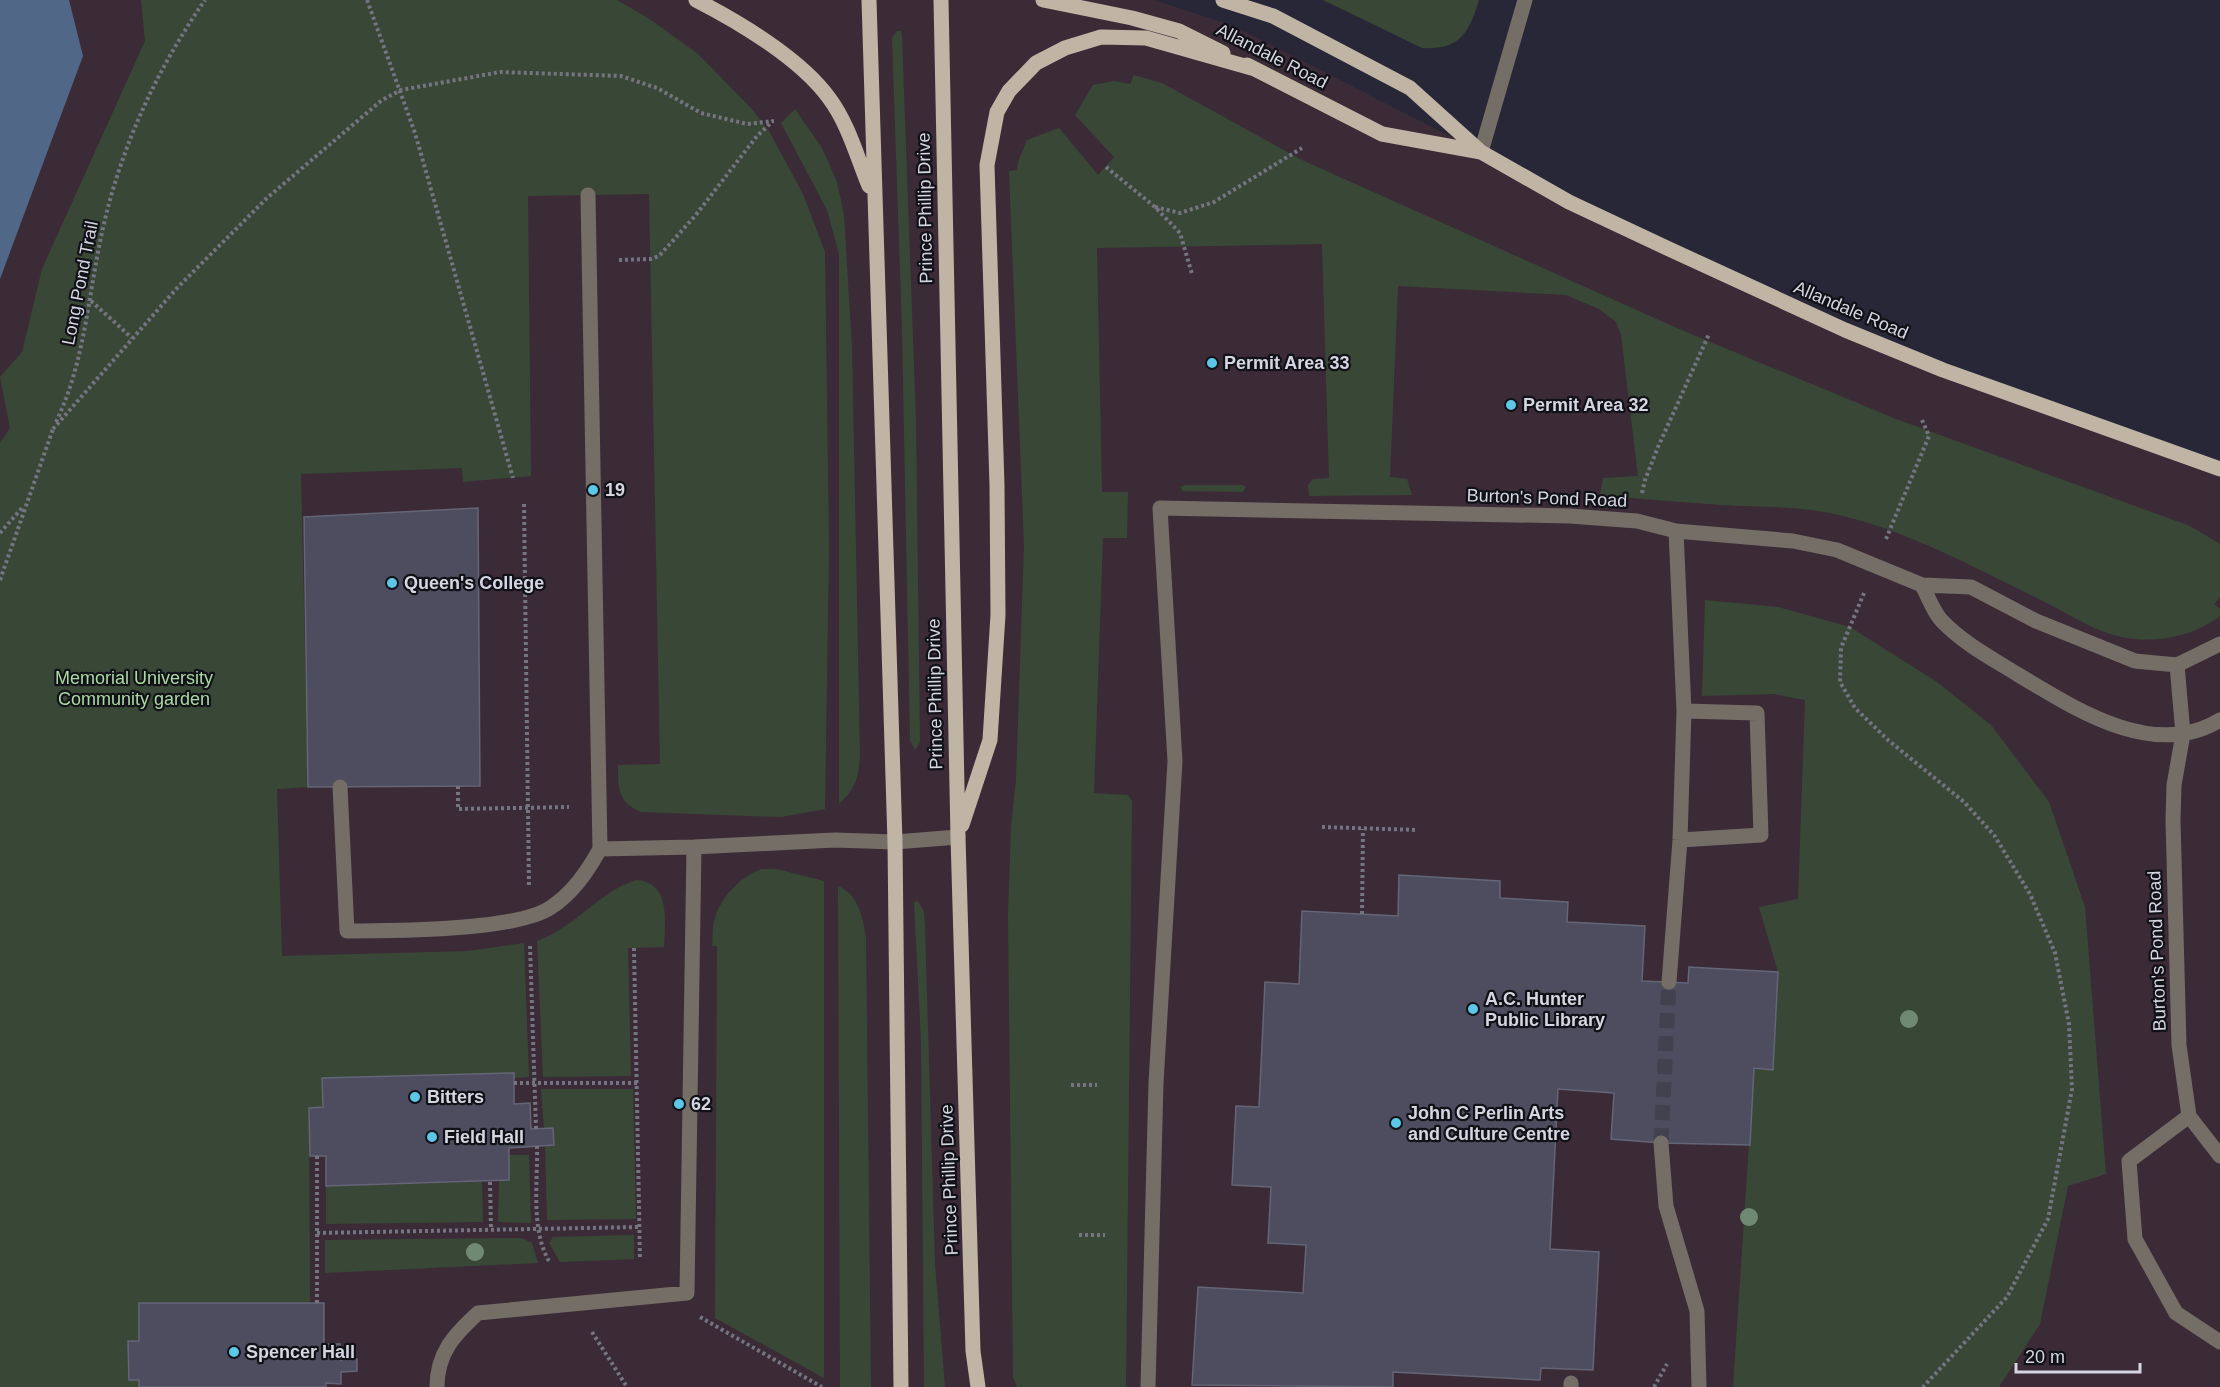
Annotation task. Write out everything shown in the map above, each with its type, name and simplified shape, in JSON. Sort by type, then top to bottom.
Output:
[{"type":"main road","points":[[696,0],[766,41],[829,97],[838,112],[873,197]]},
{"type":"main road","points":[[869,0],[873,197],[895,842],[901,1387]]},
{"type":"main road","name":"Prince Phillip Drive","points":[[940,0],[958,837],[973,1339],[978,1387]]},
{"type":"main road","name":"Allandale Road","points":[[1043,0],[1132,18],[1179,31],[1382,134],[1481,152]]},
{"type":"main road","name":"Allandale Road","points":[[1223,0],[1273,16],[1410,88],[1481,152],[1569,202],[1845,330],[1943,370],[2220,469]]},
{"type":"main road","points":[[1256,0],[1273,16]]},
{"type":"main road","points":[[958,837],[990,740],[998,615],[997,485],[987,165],[997,112],[1009,91],[1036,63],[1065,48],[1101,37],[1146,38],[1255,69]]},
{"type":"street","points":[[1481,152],[1525,0]]},
{"type":"street","points":[[340,787],[347,931],[403,930],[501,923],[529,917],[549,909],[566,896],[586,873],[600,849],[588,195]]},
{"type":"street","name":"Burton's Pond Road","points":[[1148,1387],[1156,1083],[1175,761],[1160,508],[1570,516],[1637,521],[1676,531],[1793,541],[1837,550],[1922,585],[1971,587],[2036,621],[2135,662],[2177,665],[2183,734],[2174,785],[2173,820],[2179,1046],[2189,1116],[2220,1156]]},
{"type":"street","points":[[1669,982],[1680,840],[1684,711],[1676,531]]},
{"type":"street","points":[[1922,585],[1941,620],[1981,652],[2056,699],[2090,716],[2123,728],[2152,734],[2183,734],[2220,720]]},
{"type":"street","points":[[2177,665],[2220,644]]},
{"type":"street","points":[[1680,840],[1761,834],[1757,713],[1684,711]]},
{"type":"street","points":[[600,849],[835,840],[895,842],[958,837]]},
{"type":"street","points":[[437,1387],[437,1370],[444,1350],[478,1312],[687,1293],[694,847]]},
{"type":"street","points":[[2189,1116],[2129,1161],[2135,1239],[2176,1313],[2220,1342]]},
{"type":"street","points":[[1661,1143],[1666,1206],[1697,1311],[1700,1387]]},
{"type":"path","name":"Long Pond Trail","points":[[0,580],[53,429],[71,390],[91,301],[101,236],[126,145],[173,46],[205,0]]},
{"type":"path","points":[[367,0],[401,90],[513,478]]},
{"type":"path","points":[[53,429],[177,288],[267,198],[382,100],[401,90],[500,72],[621,76],[657,88],[701,113],[747,124],[774,121],[757,136],[695,216],[659,256],[651,259],[588,261]]},
{"type":"path","points":[[1155,207],[1180,213],[1215,202],[1302,148]]},
{"type":"path","points":[[1106,167],[1155,207],[1180,233],[1192,274]]},
{"type":"path","points":[[91,301],[132,338]]},
{"type":"path","points":[[1641,499],[1645,480],[1709,334]]},
{"type":"path","points":[[1922,420],[1929,436],[1841,648],[1840,682],[1855,708],[1863,716],[1888,740],[1964,802],[1994,835],[2030,894],[2055,953],[2069,1024],[2072,1089],[2048,1219],[2007,1297],[1923,1387]]},
{"type":"path","points":[[524,504],[529,892]]},
{"type":"path","points":[[0,533],[25,506]]},
{"type":"path","points":[[458,786],[458,809],[599,806]]},
{"type":"path","points":[[1322,826],[1418,830]]},
{"type":"path","points":[[1362,914],[1363,828]]},
{"type":"path","points":[[530,941],[536,1128]]},
{"type":"path","points":[[634,948],[640,1259]]},
{"type":"path","points":[[514,1083],[637,1083]]},
{"type":"path","points":[[1071,1085],[1097,1085]]},
{"type":"path","points":[[537,1146],[538,1229],[543,1251],[550,1263]]},
{"type":"path","points":[[317,1156],[317,1303]]},
{"type":"path","points":[[490,1182],[491,1229]]},
{"type":"path","points":[[317,1233],[640,1227]]},
{"type":"path","points":[[1079,1235],[1105,1234]]},
{"type":"path","points":[[687,1293],[701,1319],[822,1387]]},
{"type":"path","points":[[586,1323],[627,1387]]},
{"type":"shaded area","points":[[0,0],[1154,0],[1234,26],[1481,152],[1845,330],[2220,469],[2220,1387],[0,1387]]},
{"type":"green space","name":"Memorial University Community garden","points":[[141,0],[617,0],[651,20],[698,54],[751,108],[769,131],[803,194],[825,252],[829,548],[825,809],[781,817],[641,812],[628,804],[621,794],[618,765],[660,764],[649,194],[528,196],[531,476],[463,482],[462,468],[301,474],[308,787],[277,789],[282,956],[468,951],[524,943],[529,1077],[514,1078],[513,1073],[322,1078],[323,1107],[309,1108],[310,1303],[128,1342],[129,1379],[139,1380],[139,1387],[0,1387],[0,443],[10,428],[0,377],[22,352],[42,269],[145,41]]},
{"type":"green space","points":[[1323,0],[1479,0],[1471,22],[1461,37],[1446,46],[1422,48]]},
{"type":"green space","points":[[897,31],[901,31],[902,37],[916,421],[920,742],[915,750],[910,740],[902,329],[892,38]]},
{"type":"green space","points":[[1134,75],[1162,83],[1302,160],[1679,329],[1896,419],[2190,526],[2220,544],[2220,597],[2214,604],[2220,609],[2220,616],[2201,628],[2169,638],[2146,640],[2121,637],[2083,622],[1939,550],[1865,522],[1825,512],[1795,508],[1722,505],[1600,495],[1603,478],[1638,476],[1621,335],[1616,322],[1599,309],[1566,295],[1398,286],[1390,477],[1407,479],[1412,495],[1309,496],[1308,485],[1313,479],[1329,478],[1322,244],[1097,248],[1102,492],[1128,492],[1127,538],[1103,538],[1094,793],[1128,795],[1132,801],[1126,1387],[1017,1387],[1013,1377],[1008,915],[1011,826],[1016,780],[1024,545],[1009,171],[1017,170],[1027,140],[1059,128],[1098,175],[1114,157],[1075,115],[1093,85],[1114,81],[1130,84]]},
{"type":"green space","points":[[795,109],[822,148],[837,182],[844,215],[852,347],[860,756],[855,783],[849,794],[839,804],[839,254],[827,210],[781,123]]},
{"type":"green space","points":[[1185,485],[1242,485],[1246,487],[1243,492],[1183,491],[1180,487]]},
{"type":"green space","points":[[1705,600],[1778,607],[1850,627],[1937,682],[1991,725],[2049,802],[2085,907],[2106,1174],[2068,1186],[2040,1324],[1999,1387],[1733,1387],[1754,1068],[1773,1069],[1778,972],[1759,907],[1798,899],[1805,700],[1774,694],[1702,696]]},
{"type":"green space","points":[[762,869],[777,869],[824,881],[824,1378],[715,1318],[717,946],[712,946],[713,928],[718,910],[727,895],[747,876]]},
{"type":"green space","points":[[637,880],[656,888],[661,896],[665,926],[664,947],[628,948],[631,1076],[543,1077],[537,941],[563,928],[611,892]]},
{"type":"green space","points":[[838,886],[851,895],[859,908],[866,938],[871,1387],[840,1387]]},
{"type":"green space","points":[[918,901],[924,911],[925,927],[935,1264],[945,1387],[924,1387],[921,1041],[914,902]]},
{"type":"green space","points":[[541,1089],[633,1089],[636,1219],[547,1220],[545,1146],[554,1145],[553,1128],[544,1128]]},
{"type":"green space","points":[[509,1155],[529,1155],[531,1223],[498,1222],[499,1181],[509,1180]]},
{"type":"green space","points":[[482,1182],[483,1222],[326,1224],[326,1186]]},
{"type":"green space","points":[[634,1235],[634,1259],[560,1262],[549,1243],[553,1237]]},
{"type":"green space","points":[[522,1238],[532,1243],[538,1263],[325,1273],[325,1240]]},
{"type":"water","points":[[0,0],[69,0],[83,56],[0,279]]},
{"type":"building","name":"Queen's College","points":[[478,508],[480,786],[308,787],[304,517]]},
{"type":"building","name":"John C Perlin Arts and Culture Centre","points":[[1399,875],[1500,881],[1500,898],[1568,902],[1567,922],[1645,926],[1642,981],[1688,983],[1689,967],[1778,972],[1773,1070],[1754,1068],[1750,1145],[1661,1143],[1611,1139],[1614,1093],[1558,1089],[1550,1249],[1599,1252],[1593,1370],[1541,1368],[1540,1380],[1393,1372],[1393,1387],[1192,1385],[1198,1287],[1303,1293],[1306,1245],[1268,1243],[1271,1187],[1232,1185],[1236,1106],[1259,1107],[1265,982],[1299,984],[1302,911],[1398,916]]},
{"type":"building","name":"Field Hall","points":[[514,1073],[514,1104],[530,1103],[531,1129],[553,1128],[554,1145],[509,1148],[509,1180],[326,1186],[326,1156],[310,1156],[309,1108],[323,1107],[322,1078]]},
{"type":"building","name":"Spencer Hall","points":[[139,1303],[324,1303],[324,1344],[340,1344],[340,1360],[357,1359],[357,1371],[341,1372],[341,1384],[326,1383],[326,1387],[139,1387],[139,1380],[129,1380],[128,1341],[139,1341]]},
{"type":"tunnel","points":[[1661,1143],[1669,982]]},
{"type":"place","name":"Permit Area 33","points":[[1212,363]]},
{"type":"place","name":"Permit Area 32","points":[[1511,405]]},
{"type":"place","name":"19","points":[[593,490]]},
{"type":"place","name":"Queen's College","points":[[392,583]]},
{"type":"place","name":"A.C. Hunter Public Library","points":[[1473,1009]]},
{"type":"place","name":"Bitters","points":[[415,1097]]},
{"type":"place","name":"62","points":[[679,1104]]},
{"type":"place","name":"John C Perlin Arts and Culture Centre","points":[[1396,1123]]},
{"type":"place","name":"Field Hall","points":[[432,1137]]},
{"type":"place","name":"Spencer Hall","points":[[234,1352]]}]
